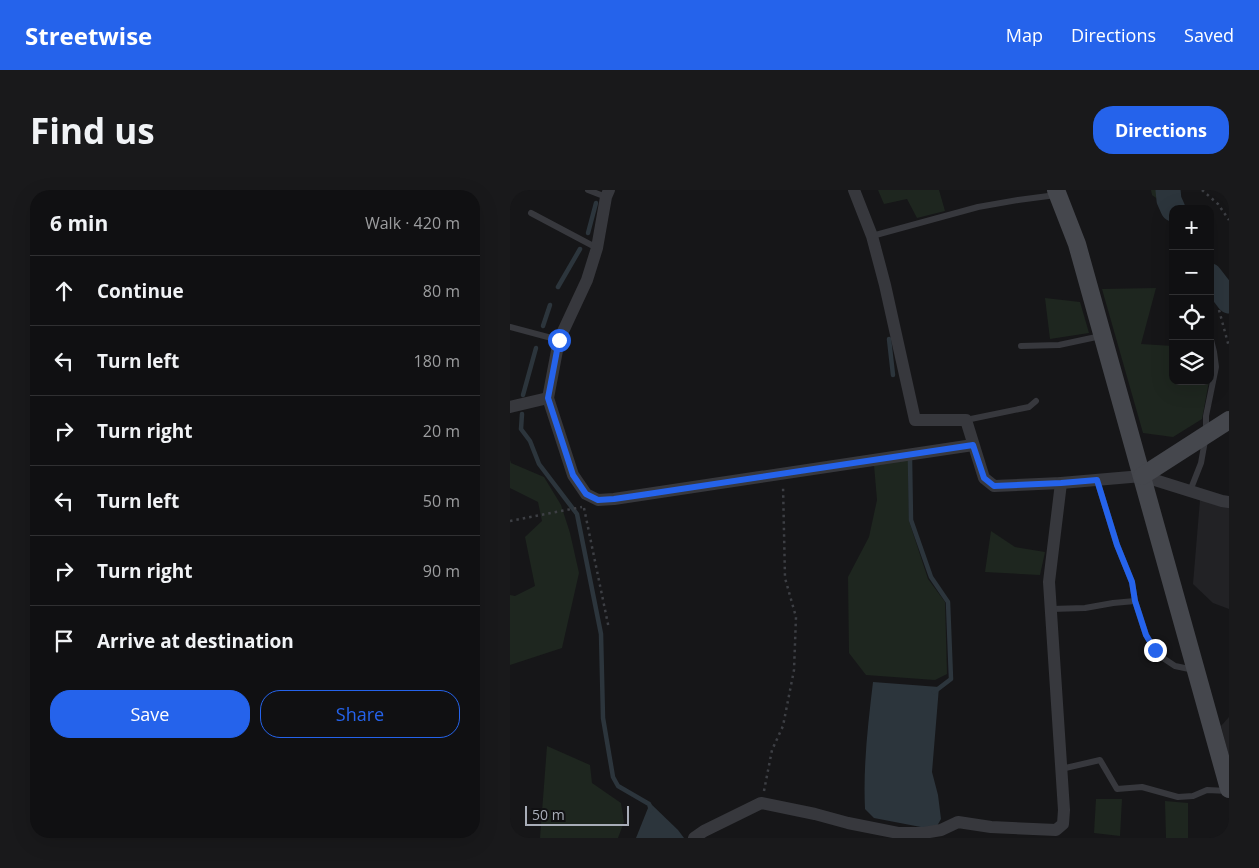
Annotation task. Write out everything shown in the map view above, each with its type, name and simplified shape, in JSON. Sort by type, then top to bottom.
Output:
[{"type":"street","points":[[854,190],[872,236],[885,285],[915,420],[966,420],[984,478],[994,486],[1061,483],[1142,476],[1229,502]]},
{"type":"street","points":[[1057,192],[1077,244],[1229,790]]},
{"type":"street","points":[[608,193],[587,280],[559,340],[548,398],[573,475],[586,494],[598,500],[614,499],[973,445]]},
{"type":"street","points":[[510,407],[548,398]]},
{"type":"street","points":[[1142,476],[1229,420]]},
{"type":"street","points":[[694,838],[761,802],[898,833],[924,833],[941,830],[958,822],[1056,834],[1062,824],[1064,810],[1049,582],[1061,483]]},
{"type":"lane","points":[[588,190],[608,193]]},
{"type":"lane","points":[[872,236],[978,206],[1057,192]]},
{"type":"lane","points":[[531,212],[596,248]]},
{"type":"lane","points":[[510,327],[559,340]]},
{"type":"lane","points":[[1020,346],[1059,345],[1103,335]]},
{"type":"lane","points":[[1190,491],[1201,463],[1206,435],[1206,416],[1216,367],[1211,340]]},
{"type":"lane","points":[[966,420],[1029,407],[1036,401]]},
{"type":"lane","points":[[1097,480],[1117,545],[1132,582],[1135,601],[1146,635],[1155,650],[1175,666],[1195,670]]},
{"type":"lane","points":[[1050,609],[1085,608],[1135,601]]},
{"type":"lane","points":[[1061,769],[1100,760],[1117,789],[1142,787],[1178,797],[1192,796],[1207,790],[1229,790]]},
{"type":"path","points":[[1202,190],[1218,204],[1229,220]]},
{"type":"path","points":[[1219,310],[1229,347]]},
{"type":"path","points":[[761,802],[772,750],[783,726],[794,670],[796,617],[785,578],[782,474]]},
{"type":"path","points":[[510,521],[584,507],[609,629]]},
{"type":"shaded area","points":[[878,190],[939,190],[945,211],[917,218],[907,199],[884,204]]},
{"type":"shaded area","points":[[1151,190],[1162,190],[1163,203],[1152,195]]},
{"type":"shaded area","points":[[1156,288],[1141,344],[1169,346],[1169,385],[1208,385],[1202,419],[1173,437],[1143,433],[1102,289]]},
{"type":"shaded area","points":[[1045,298],[1080,302],[1089,333],[1050,339]]},
{"type":"shaded area","points":[[510,460],[511,463],[544,477],[561,505],[570,533],[579,573],[562,648],[510,665],[510,595],[515,596],[535,586],[525,537],[542,521],[538,502],[510,488]]},
{"type":"shaded area","points":[[908,460],[909,521],[928,579],[945,602],[947,674],[935,680],[866,675],[849,653],[848,577],[869,537],[877,500],[874,465]]},
{"type":"shaded area","points":[[1200,500],[1229,506],[1229,609],[1213,603],[1193,584]]},
{"type":"shaded area","points":[[991,531],[1015,547],[1045,552],[1040,575],[985,572]]},
{"type":"shaded area","points":[[873,682],[939,687],[932,772],[938,795],[941,819],[937,826],[926,828],[874,818],[865,809],[865,761]]},
{"type":"shaded area","points":[[1229,717],[1229,757],[1221,726]]},
{"type":"shaded area","points":[[547,746],[590,765],[592,783],[621,803],[624,822],[618,838],[540,838]]},
{"type":"shaded area","points":[[1096,799],[1122,799],[1120,836],[1094,833]]},
{"type":"shaded area","points":[[1165,801],[1188,803],[1188,838],[1166,838]]},
{"type":"shaded area","points":[[650,803],[678,830],[684,838],[636,838]]},
{"type":"waterway","points":[[1168,190],[1171,205]]},
{"type":"waterway","points":[[588,233],[596,203]]},
{"type":"waterway","points":[[558,287],[580,249]]},
{"type":"waterway","points":[[1214,281],[1229,301]]},
{"type":"waterway","points":[[543,326],[550,305]]},
{"type":"waterway","points":[[889,339],[893,375]]},
{"type":"waterway","points":[[523,395],[536,348]]},
{"type":"waterway","points":[[522,414],[521,429],[530,441],[539,464],[577,514],[601,634],[603,718],[613,777],[618,786],[649,804],[651,810]]},
{"type":"waterway","points":[[910,460],[911,520],[931,577],[948,602],[951,679],[934,692]]},
{"type":"route","points":[[559,340],[548,398],[573,475],[586,494],[598,500],[614,499],[973,445],[984,478],[994,486],[1097,480],[1117,545],[1132,582],[1135,601],[1146,635],[1155,650]]}]
